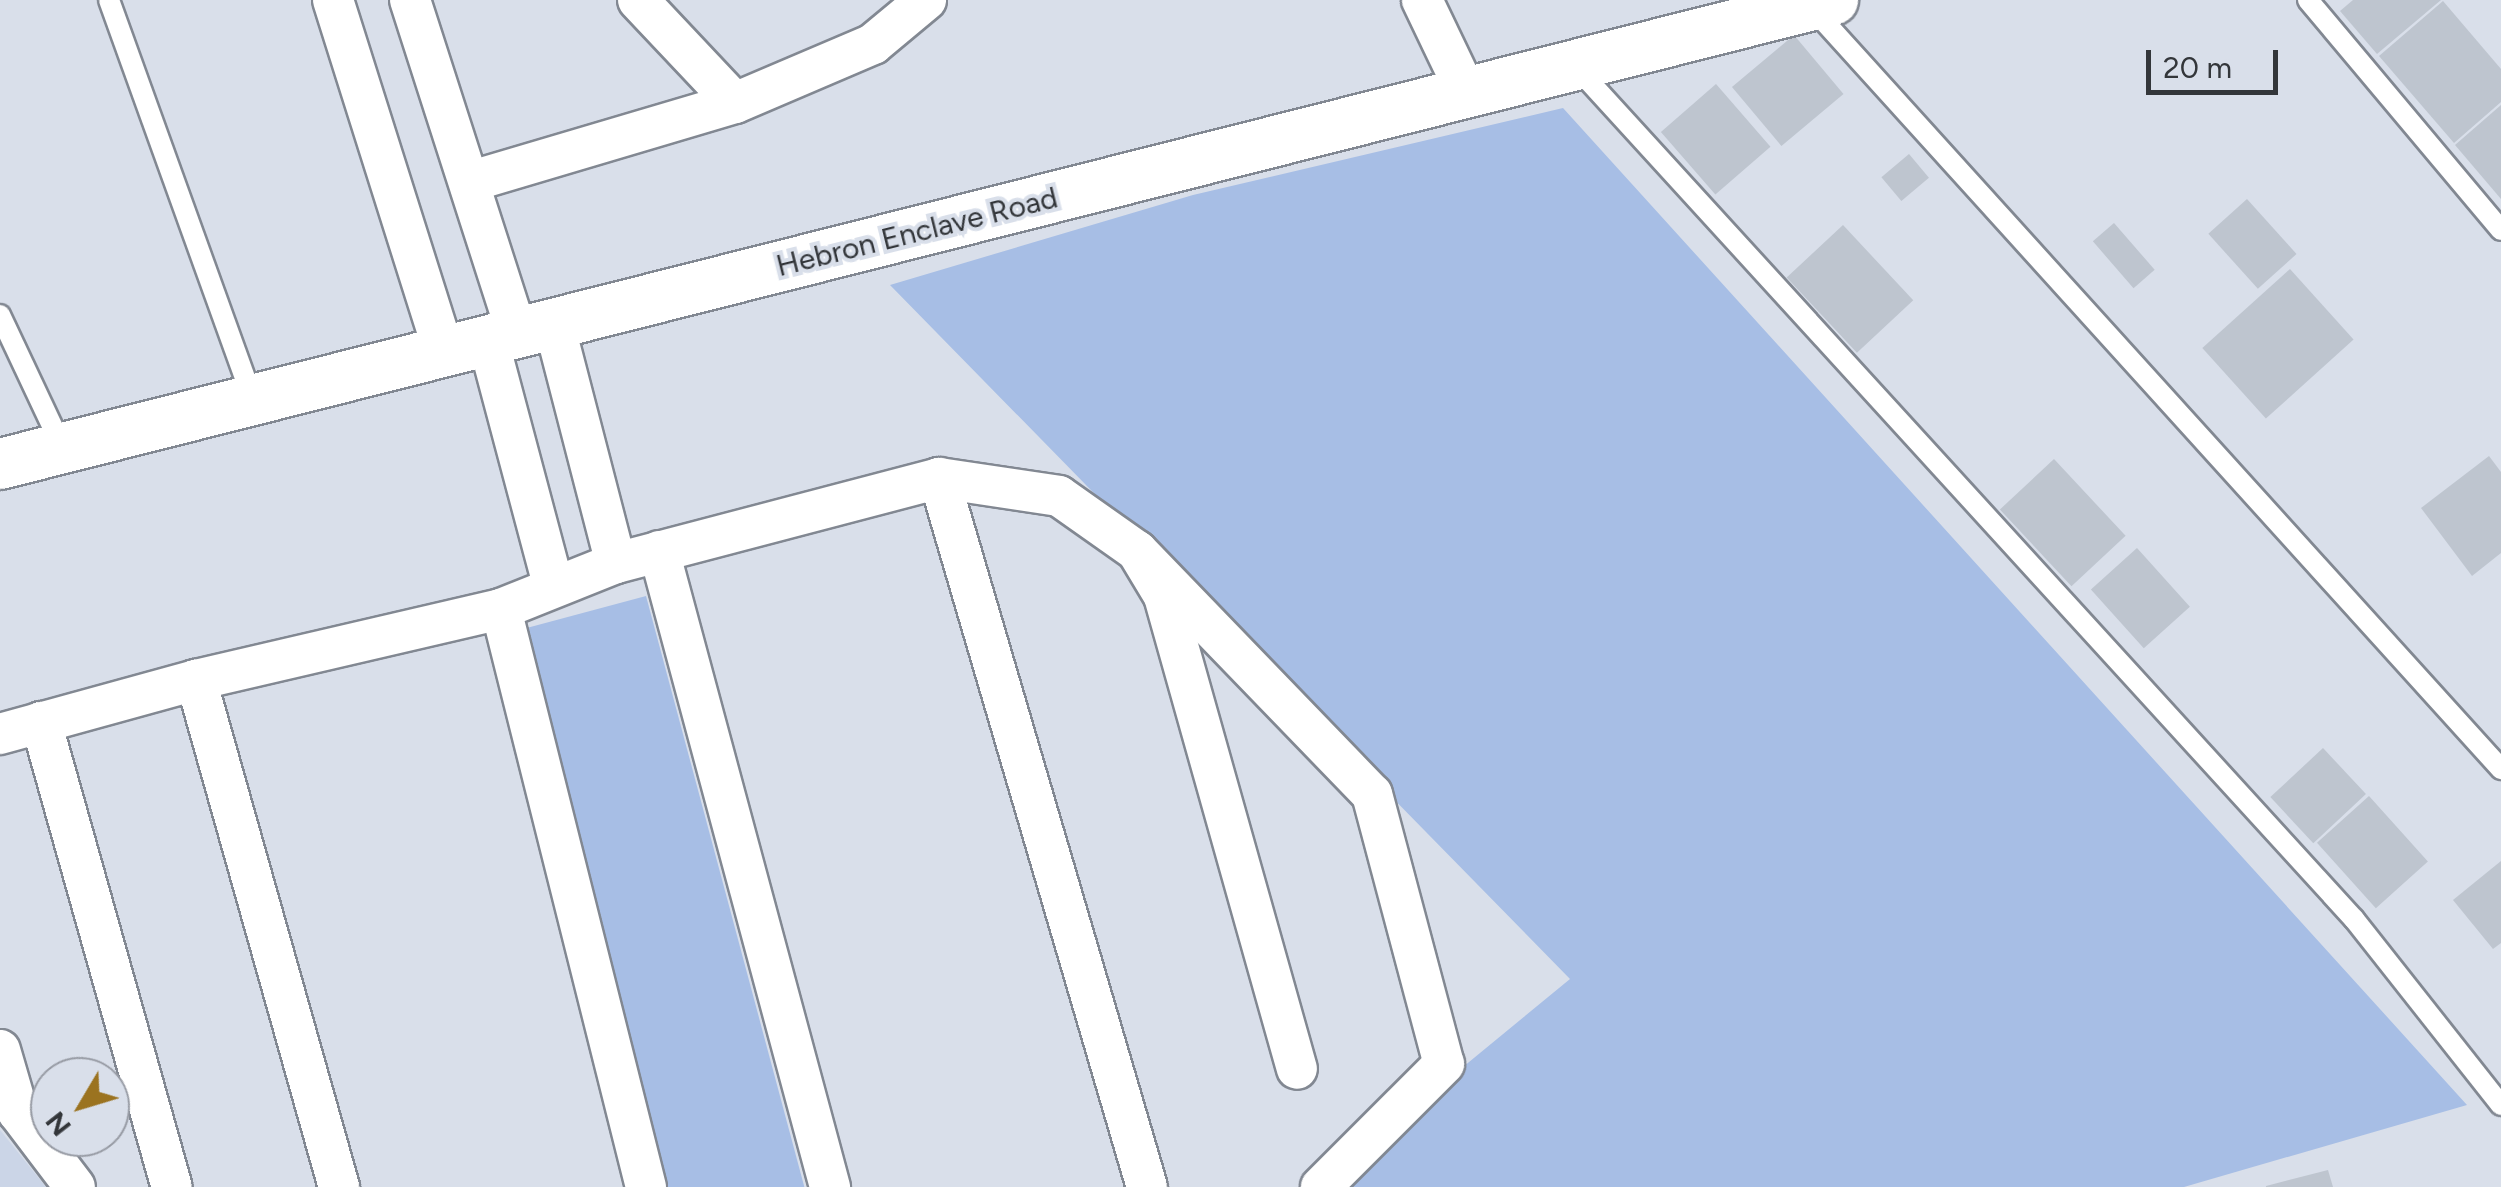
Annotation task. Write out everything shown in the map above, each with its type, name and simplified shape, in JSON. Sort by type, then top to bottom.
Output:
[{"type":"street","points":[[333,0],[616,563]]},
{"type":"street","points":[[410,0],[472,181],[553,584]]},
{"type":"street","points":[[638,0],[734,103]]},
{"type":"street","points":[[472,181],[734,103],[873,44],[926,0]]},
{"type":"street","points":[[1422,0],[1466,92]]},
{"type":"street","name":"Hebron Enclave Road","points":[[0,464],[1823,4]]},
{"type":"street","points":[[939,478],[1147,1187]]},
{"type":"street","points":[[0,734],[196,680],[501,608],[553,584],[616,563],[939,478],[1059,496],[1137,551],[1372,794],[1444,1064],[1321,1187]]},
{"type":"street","points":[[659,551],[830,1187]]},
{"type":"street","points":[[1137,551],[1164,596],[1297,1069]]},
{"type":"street","points":[[501,608],[646,1187]]},
{"type":"street","points":[[196,680],[339,1187]]},
{"type":"street","points":[[41,722],[172,1187]]},
{"type":"street","points":[[0,1050],[18,1112],[75,1187]]},
{"type":"lane","points":[[108,0],[252,400]]},
{"type":"lane","points":[[2308,0],[2501,230]]},
{"type":"lane","points":[[1823,4],[2501,769]]},
{"type":"lane","points":[[1576,67],[2354,920],[2501,1105]]},
{"type":"lane","points":[[0,314],[63,448]]},
{"type":"shaded area","points":[[1563,108],[2467,1105],[2184,1187],[1317,1187],[1570,979],[890,285],[1193,195]]},
{"type":"shaded area","points":[[646,596],[804,1187],[661,1187],[513,632]]},
{"type":"shaded area","points":[[0,1130],[46,1187],[0,1187]]},
{"type":"building","points":[[2353,0],[2441,0],[2377,54],[2340,11]]},
{"type":"building","points":[[2443,1],[2501,69],[2501,102],[2454,143],[2379,56]]},
{"type":"building","points":[[1794,35],[1843,94],[1781,146],[1732,87]]},
{"type":"building","points":[[1716,84],[1770,147],[1715,195],[1661,132]]},
{"type":"building","points":[[2501,105],[2501,199],[2455,145]]},
{"type":"building","points":[[1909,154],[1929,178],[1901,201],[1881,177]]},
{"type":"building","points":[[2247,199],[2297,254],[2258,289],[2208,234]]},
{"type":"building","points":[[2114,223],[2155,270],[2134,288],[2093,241]]},
{"type":"building","points":[[1843,225],[1913,300],[1857,353],[1787,278]]},
{"type":"building","points":[[2290,269],[2354,340],[2266,419],[2202,348]]},
{"type":"building","points":[[2489,456],[2501,472],[2501,553],[2472,576],[2421,508]]},
{"type":"building","points":[[2054,459],[2126,536],[2071,586],[2000,509]]},
{"type":"building","points":[[2137,548],[2190,607],[2144,648],[2091,589]]},
{"type":"building","points":[[2323,748],[2366,794],[2313,843],[2270,797]]},
{"type":"building","points":[[2369,796],[2428,861],[2376,908],[2317,843]]},
{"type":"building","points":[[2501,861],[2501,943],[2493,949],[2453,900]]},
{"type":"building","points":[[2328,1170],[2333,1187],[2266,1187],[2266,1186]]}]
